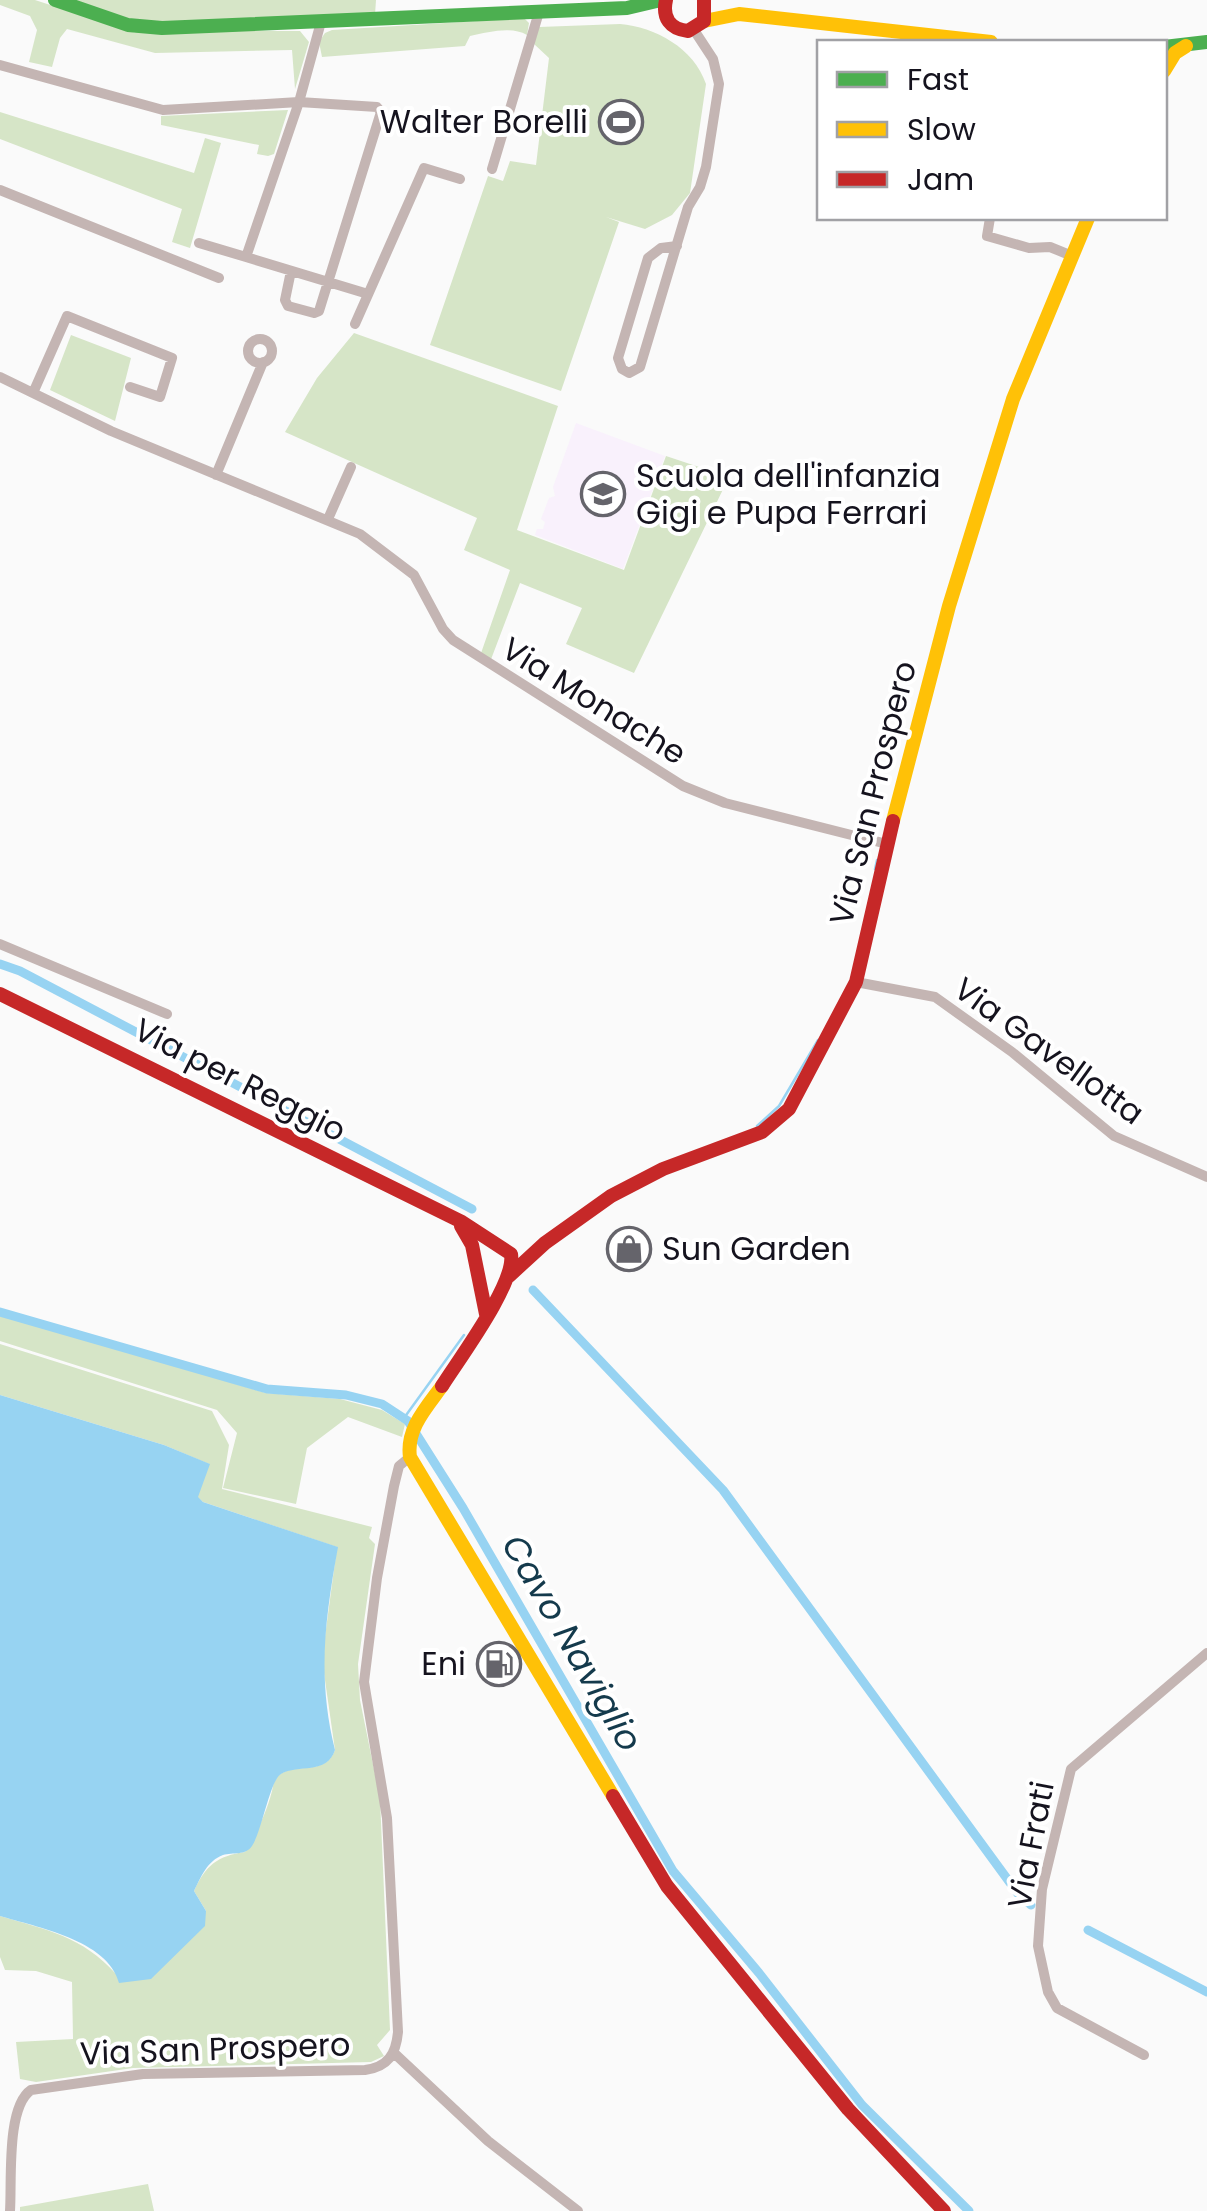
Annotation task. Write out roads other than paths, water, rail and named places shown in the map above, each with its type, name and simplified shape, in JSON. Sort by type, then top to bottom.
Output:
[{"type":"street","points":[[55,0],[118,22],[151,28],[627,8],[664,0],[664,15],[670,26]]},
{"type":"street","points":[[677,246],[662,248],[648,258],[618,358],[628,373],[640,367],[677,246],[688,207],[706,167],[720,79],[699,25],[704,0],[739,14],[972,40]]},
{"type":"street","points":[[627,8],[682,31],[739,14]]},
{"type":"street","points":[[492,169],[539,12]]},
{"type":"street","points":[[246,257],[321,22]]},
{"type":"street","points":[[1167,47],[1200,42]]},
{"type":"street","points":[[1167,65],[1175,53],[1200,42]]},
{"type":"street","points":[[0,65],[163,110],[298,102],[378,107],[381,112],[319,311],[288,306],[285,300],[291,271]]},
{"type":"street","points":[[355,324],[424,168],[460,179]]},
{"type":"street","points":[[0,190],[219,278]]},
{"type":"street","points":[[990,220],[987,236],[1029,248],[1050,247],[1072,256]]},
{"type":"street","name":"Via San Prospero","points":[[507,1278],[545,1243],[611,1196],[663,1169],[762,1132],[789,1109],[856,982],[932,664],[1008,414],[1087,220]]},
{"type":"street","points":[[199,243],[368,294]]},
{"type":"street","points":[[33,394],[66,316],[172,358],[160,397],[130,387]]},
{"type":"street","points":[[216,474],[263,362]]},
{"type":"street","name":"Via Monache","points":[[0,376],[112,431],[360,534],[406,566],[453,640],[683,786],[725,803],[887,844]]},
{"type":"street","points":[[328,520],[350,468]]},
{"type":"street","points":[[0,944],[167,1014]]},
{"type":"street","name":"Via Gavellotta","points":[[856,982],[935,997],[1012,1052],[1114,1136],[1207,1177]]},
{"type":"street","name":"Via per Reggio","points":[[0,994],[503,1247]]},
{"type":"street","points":[[453,1219],[471,1240],[486,1314]]},
{"type":"street","name":"Via San Prospero","points":[[503,1247],[527,1249],[545,1243]]},
{"type":"street","points":[[476,1256],[488,1246],[503,1247],[513,1260],[486,1314],[417,1420],[409,1449],[668,1886],[848,2109],[944,2211]]},
{"type":"street","points":[[479,1277],[488,1283],[507,1278]]},
{"type":"street","name":"Via San Prospero","points":[[10,2211],[14,2118],[20,2100],[31,2090],[143,2074],[372,2070],[387,2063],[394,2052],[398,2032],[387,1818],[364,1682],[394,1486],[409,1449]]},
{"type":"street","name":"Via Frati","points":[[1144,2055],[1057,2008],[1048,1992],[1038,1946],[1042,1888],[1071,1769],[1207,1653]]},
{"type":"street","points":[[394,2052],[488,2141],[578,2211]]},
{"type":"water","points":[[0,1395],[164,1445],[210,1464],[198,1497],[203,1502],[338,1547],[325,1649],[326,1698],[335,1750],[326,1763],[288,1771],[277,1778],[252,1846],[213,1861],[194,1891],[206,1911],[205,1926],[151,1979],[119,1983],[112,1968],[86,1946],[0,1916]]},
{"type":"waterway","points":[[875,869],[877,860]]},
{"type":"waterway","points":[[0,964],[20,971],[472,1209]]},
{"type":"waterway","points":[[757,1126],[779,1106],[818,1040]]},
{"type":"waterway","points":[[533,1290],[723,1490],[1019,1895],[1031,1905]]},
{"type":"waterway","name":"Cavo Naviglio","points":[[0,1312],[267,1389],[346,1395],[382,1404],[408,1421],[463,1508],[673,1871],[862,2105],[969,2211]]},
{"type":"waterway","points":[[404,1418],[464,1335]]},
{"type":"waterway","points":[[1088,1930],[1207,1992]]},
{"type":"place","name":"Walter Borelli","points":[[621,122]]},
{"type":"place","name":"Scuola dell'infanzia Gigi e Pupa Ferrari","points":[[603,494]]},
{"type":"place","name":"Sun Garden","points":[[629,1249]]},
{"type":"place","name":"Eni","points":[[499,1664]]}]
